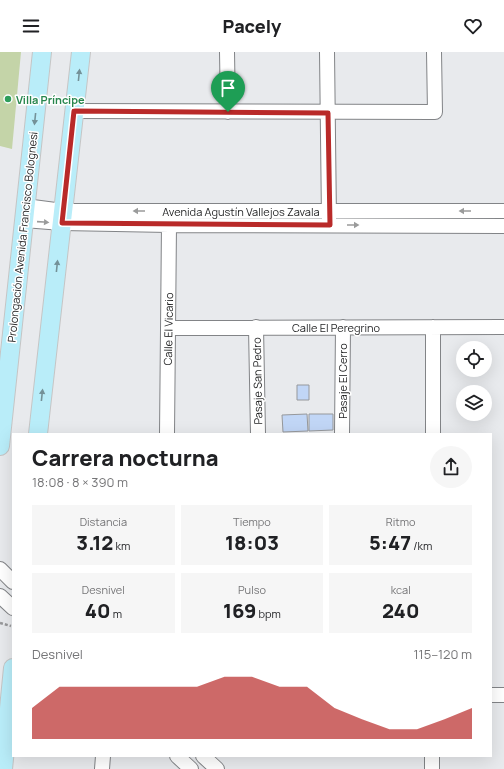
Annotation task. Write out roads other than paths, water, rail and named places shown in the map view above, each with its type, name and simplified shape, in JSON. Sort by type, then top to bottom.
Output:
[{"type":"main road","name":"Prolongación Avenida Francisco Bolognesi","points":[[0,446],[5,352],[25,213],[42,52]]},
{"type":"main road","points":[[38,433],[81,52]]},
{"type":"main road","points":[[3,769],[12,678]]},
{"type":"street","points":[[227,52],[228,112]]},
{"type":"street","points":[[327,52],[330,225]]},
{"type":"street","points":[[74,111],[328,113],[435,112],[434,52]]},
{"type":"street","name":"Avenida Agustín Vallejos Zavala","points":[[62,217],[329,211],[504,211]]},
{"type":"street","name":"Avenida Agustín Vallejos Zavala","points":[[25,213],[169,225],[504,226]]},
{"type":"street","name":"Calle El Vicario","points":[[167,433],[169,225]]},
{"type":"street","name":"Pasaje San Pedro","points":[[256,327],[258,433]]},
{"type":"street","name":"Pasaje El Cerro","points":[[342,433],[343,327]]},
{"type":"street","points":[[433,327],[433,433]]},
{"type":"street","name":"Calle El Peregrino","points":[[168,328],[504,327]]},
{"type":"street","points":[[0,569],[12,581]]},
{"type":"street","points":[[0,596],[12,607]]},
{"type":"street","points":[[492,696],[504,695]]},
{"type":"street","points":[[102,769],[103,757]]},
{"type":"street","points":[[178,757],[191,769]]},
{"type":"street","points":[[204,757],[217,769]]},
{"type":"street","points":[[432,757],[432,769]]},
{"type":"place","name":"Villa Príncipe","points":[[8,99]]}]
